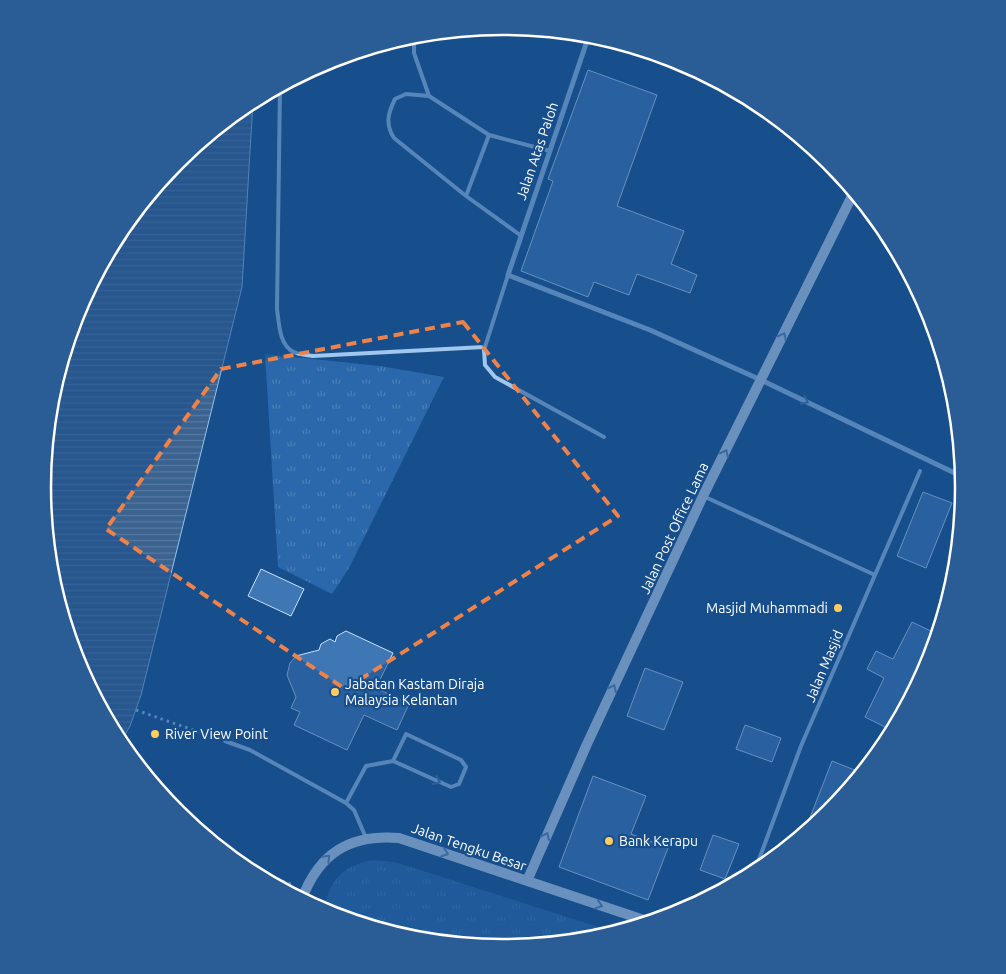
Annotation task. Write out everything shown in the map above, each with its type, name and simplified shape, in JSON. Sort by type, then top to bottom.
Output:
[{"type":"main road","name":"Jalan Post Office Lama","points":[[527,881],[587,744],[703,496],[851,198]]},
{"type":"main road","name":"Jalan Tengku Besar","points":[[304,893],[319,867],[334,852],[354,841],[378,836],[399,838],[638,918]]},
{"type":"street","name":"Jalan Atas Paloh","points":[[508,276],[520,235],[585,43]]},
{"type":"street","points":[[508,276],[650,330],[761,380],[955,473]]},
{"type":"lane","points":[[414,44],[414,53],[429,96]]},
{"type":"lane","points":[[280,94],[278,309],[281,335],[286,344],[293,352],[314,356],[484,347]]},
{"type":"lane","points":[[520,235],[466,196],[394,138],[387,122],[395,100],[406,94],[429,96],[490,135],[550,151]]},
{"type":"lane","points":[[466,196],[490,135]]},
{"type":"lane","points":[[508,276],[484,347],[485,364],[495,377],[604,437]]},
{"type":"lane","name":"Jalan Masjid","points":[[759,859],[801,746],[920,471]]},
{"type":"lane","points":[[703,496],[875,576]]},
{"type":"lane","points":[[346,802],[366,766],[393,761],[451,787],[459,784],[466,767],[461,760],[406,734],[393,761]]},
{"type":"lane","points":[[225,741],[250,750],[346,802],[354,810],[366,838]]},
{"type":"path","points":[[136,710],[209,735]]},
{"type":"path","points":[[282,881],[306,888]]},
{"type":"highlighted area","points":[[463,322],[618,516],[345,689],[106,529],[221,369]]},
{"type":"green space","points":[[265,354],[380,366],[444,377],[349,568],[332,594],[278,567]]},
{"type":"green space","points":[[374,860],[395,862],[601,928],[533,938],[473,938],[444,935],[386,924],[325,903],[329,891],[339,876],[346,870],[363,862]]},
{"type":"shaded area","points":[[252,111],[242,287],[141,695],[125,735],[98,687],[85,660],[66,604],[55,546],[51,487],[52,457],[60,399],[66,370],[85,314],[127,236],[144,212],[183,167],[228,128]]},
{"type":"building","points":[[588,70],[657,95],[617,206],[684,231],[671,264],[697,275],[690,293],[637,274],[629,295],[594,282],[588,297],[521,271],[553,181],[548,179]]},
{"type":"building","points":[[923,492],[952,503],[926,568],[897,556]]},
{"type":"building","points":[[261,569],[304,589],[291,616],[248,596]]},
{"type":"building","points":[[912,622],[931,631],[921,660],[885,727],[865,717],[884,678],[867,669],[876,651],[893,659]]},
{"type":"building","name":"Jabatan Kastam Diraja Malaysia Kelantan","points":[[346,631],[393,653],[376,688],[409,704],[397,730],[364,715],[347,750],[294,725],[300,712],[291,708],[296,697],[287,675],[290,663],[296,656],[319,650],[321,644],[330,639],[335,642],[337,636]]},
{"type":"building","points":[[645,668],[683,682],[664,730],[627,716]]},
{"type":"building","points":[[745,725],[781,738],[772,762],[736,749]]},
{"type":"building","points":[[832,761],[855,770],[823,807],[809,820]]},
{"type":"building","name":"Bank Kerapu","points":[[593,776],[646,796],[631,834],[668,848],[648,900],[559,867]]},
{"type":"building","points":[[713,835],[739,844],[725,879],[700,870]]},
{"type":"place","name":"Masjid Muhammadi","points":[[838,608]]},
{"type":"place","name":"Jabatan Kastam Diraja Malaysia Kelantan","points":[[335,692]]},
{"type":"place","name":"River View Point","points":[[155,734]]},
{"type":"place","name":"Bank Kerapu","points":[[609,841]]}]
